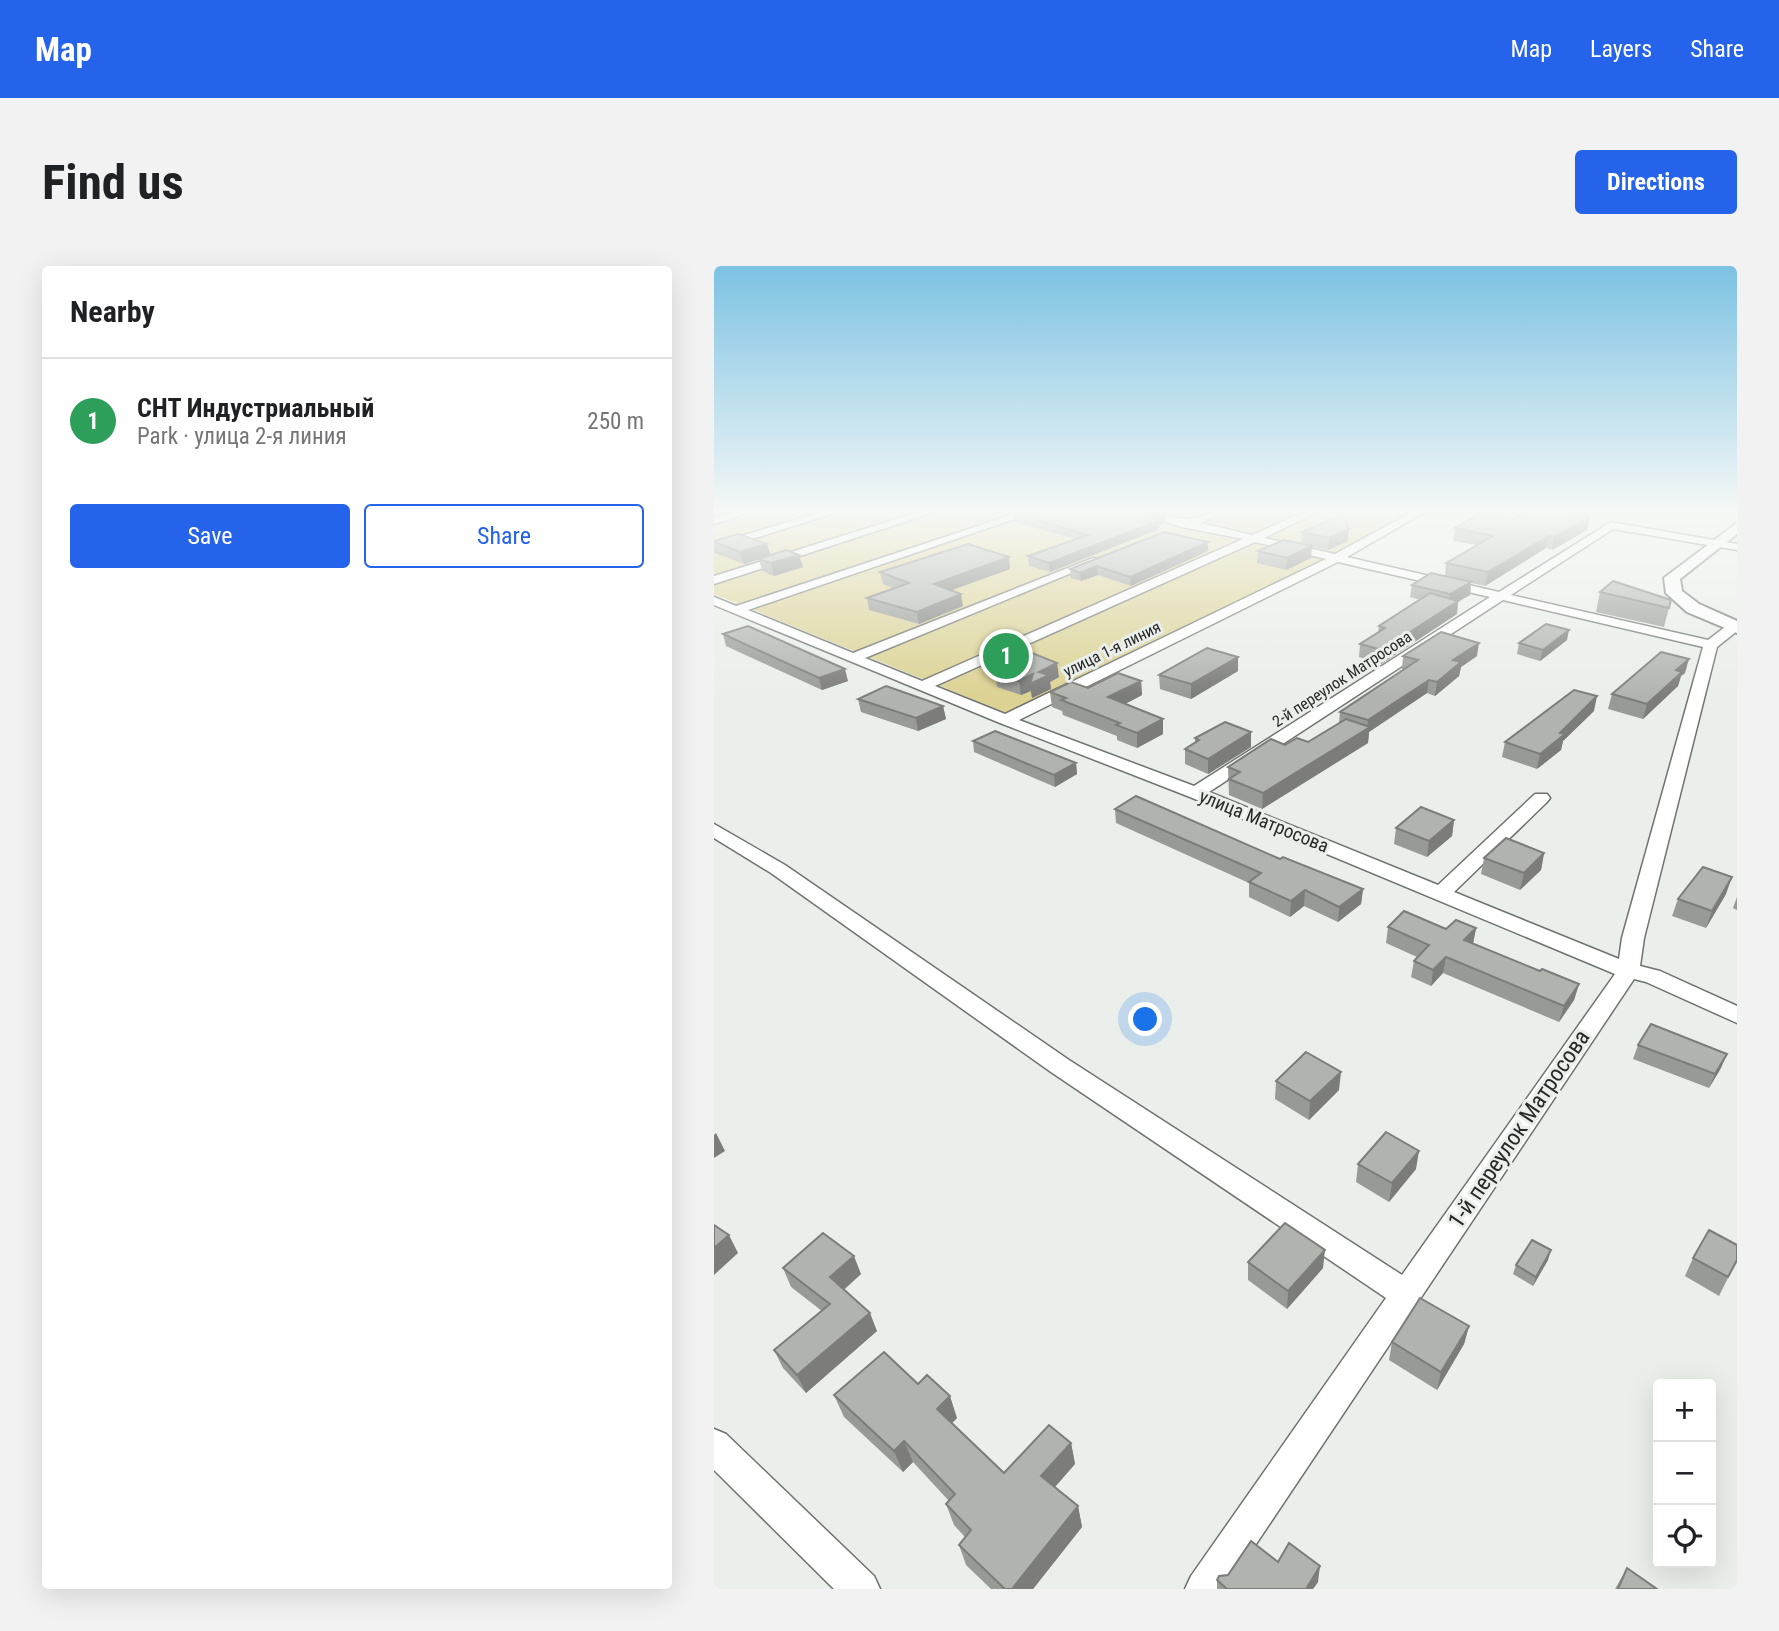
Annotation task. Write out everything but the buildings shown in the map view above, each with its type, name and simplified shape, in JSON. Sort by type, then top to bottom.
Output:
[{"type":"main road","points":[[1677,574],[1672,578],[1674,593],[1693,608],[1736,627]]},
{"type":"street","points":[[714,580],[734,574]]},
{"type":"street","points":[[736,610],[845,574]]},
{"type":"street","points":[[852,658],[1063,574]]},
{"type":"street","points":[[922,686],[1172,574]]},
{"type":"street","name":"улица 1-я линия","points":[[1006,720],[1304,574]]},
{"type":"street","points":[[1397,574],[1711,645],[1736,627]]},
{"type":"street","name":"2-й переулок Матросова","points":[[1196,793],[1537,574]]},
{"type":"street","name":"улица Матросова","points":[[714,601],[1006,720],[1196,793],[1628,971],[1652,976],[1737,1015]]},
{"type":"street","name":"1-й переулок Матросова","points":[[1205,1589],[1628,971],[1633,938],[1711,645]]},
{"type":"street","points":[[1441,894],[1541,798]]},
{"type":"street","points":[[714,830],[778,869],[1060,1066],[1406,1294]]},
{"type":"street","points":[[714,1446],[861,1589]]},
{"type":"shaded area","points":[[714,574],[1309,574],[1021,719],[714,594]]},
{"type":"place","name":"СНТ Индустриальный","points":[[1006,656]]}]
